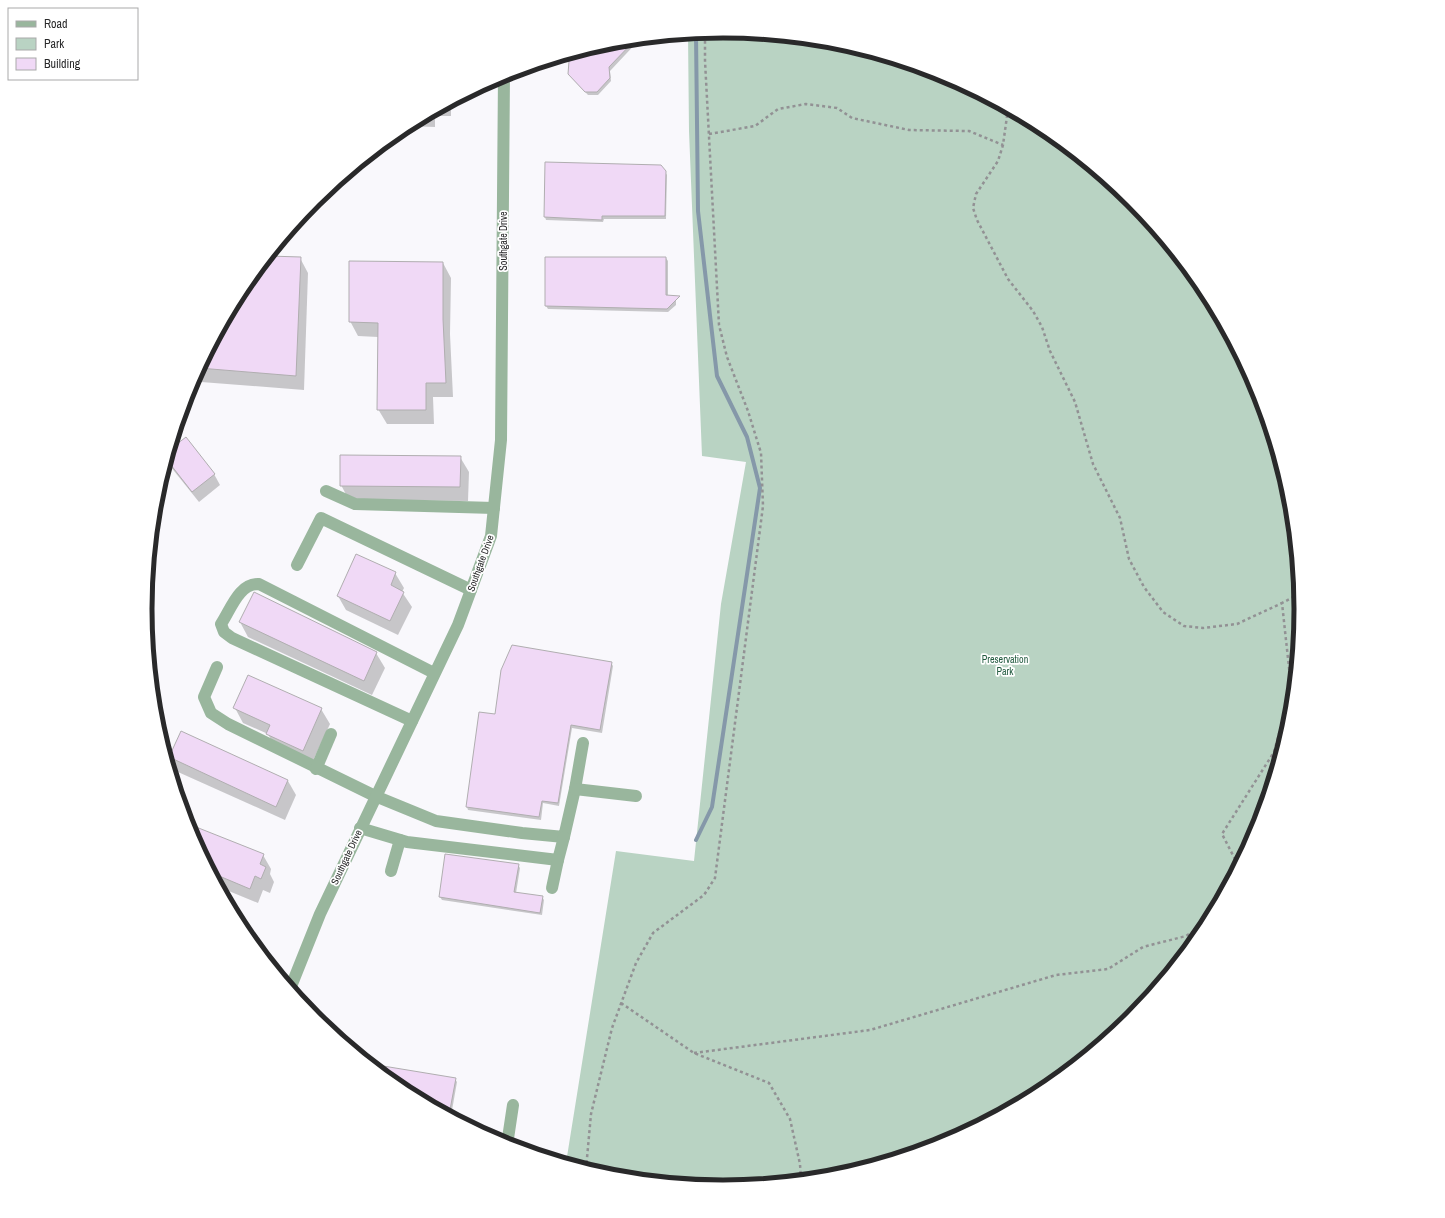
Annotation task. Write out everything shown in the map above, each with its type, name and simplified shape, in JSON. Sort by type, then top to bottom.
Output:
[{"type":"street","name":"Southgate Drive","points":[[292,984],[320,914],[375,796],[458,625],[491,536],[501,440],[504,81]]},
{"type":"street","points":[[326,491],[355,504],[494,508]]},
{"type":"street","points":[[297,565],[321,518],[471,590]]},
{"type":"street","points":[[412,721],[232,638],[224,632],[222,624],[244,588],[253,583],[259,584],[434,673]]},
{"type":"street","points":[[217,667],[204,697],[211,713],[228,724],[316,769],[375,796],[436,821],[522,833],[564,837]]},
{"type":"street","points":[[316,769],[331,734]]},
{"type":"street","points":[[552,888],[575,789],[583,743]]},
{"type":"street","points":[[575,789],[636,796]]},
{"type":"street","points":[[360,828],[400,840],[558,860]]},
{"type":"street","points":[[391,872],[400,840]]},
{"type":"street","points":[[508,1138],[513,1105]]},
{"type":"path","points":[[587,1164],[592,1114],[612,1028],[636,963],[652,932],[704,895],[715,878],[763,506],[761,453],[748,411],[727,357],[719,325],[705,38]]},
{"type":"path","points":[[709,134],[755,126],[778,109],[806,104],[837,108],[852,118],[908,130],[969,131],[1003,145]]},
{"type":"path","points":[[1007,114],[1003,145],[998,161],[976,194],[973,208],[977,220],[1008,279],[1033,311],[1042,327],[1050,351],[1076,402],[1093,464],[1120,518],[1129,559],[1144,587],[1163,612],[1184,626],[1203,628],[1237,624],[1293,597]]},
{"type":"path","points":[[1282,603],[1290,675]]},
{"type":"path","points":[[1236,860],[1222,834],[1274,752],[1283,719]]},
{"type":"path","points":[[694,1053],[870,1030],[1056,975],[1108,968],[1143,947],[1186,936],[1193,931]]},
{"type":"path","points":[[621,1003],[694,1053],[769,1083],[790,1118],[800,1164],[801,1174]]},
{"type":"green space","name":"Preservation Park","points":[[722,38],[760,39],[797,43],[870,57],[941,81],[1008,114],[1040,134],[1070,156],[1126,205],[1176,261],[1217,324],[1235,356],[1250,390],[1274,461],[1283,498],[1289,534],[1292,572],[1294,609],[1289,684],[1283,720],[1263,793],[1235,862],[1217,895],[1176,957],[1152,985],[1126,1013],[1070,1062],[1040,1084],[1008,1104],[975,1121],[941,1137],[870,1161],[834,1169],[760,1179],[685,1179],[611,1169],[567,1158],[616,851],[694,861],[721,604],[746,462],[702,456],[689,131],[688,39]]},
{"type":"building","points":[[629,46],[609,67],[610,78],[597,92],[585,92],[568,74],[569,61],[575,57]]},
{"type":"building","points":[[545,162],[661,165],[666,171],[665,216],[602,216],[602,220],[544,217]]},
{"type":"building","points":[[273,256],[301,257],[296,376],[205,368],[228,323]]},
{"type":"building","points":[[545,257],[666,257],[666,295],[680,296],[667,309],[545,306]]},
{"type":"building","points":[[349,261],[443,262],[443,319],[446,383],[426,383],[426,410],[377,410],[378,323],[349,322]]},
{"type":"building","points":[[186,437],[215,474],[192,492],[170,464],[177,444]]},
{"type":"building","points":[[340,455],[461,456],[460,487],[340,486]]},
{"type":"building","points":[[356,554],[396,572],[391,585],[404,592],[390,621],[337,596]]},
{"type":"building","points":[[254,592],[377,652],[364,681],[239,622]]},
{"type":"building","points":[[512,645],[612,662],[600,730],[571,725],[558,803],[542,801],[539,817],[466,807],[479,712],[495,714],[501,670]]},
{"type":"building","points":[[248,675],[322,708],[303,751],[266,734],[270,725],[233,708]]},
{"type":"building","points":[[181,731],[288,780],[276,807],[171,758],[170,754]]},
{"type":"building","points":[[194,826],[264,854],[260,864],[266,867],[261,879],[255,876],[250,889],[217,875]]},
{"type":"building","points":[[445,854],[519,864],[514,892],[543,896],[540,913],[439,897]]},
{"type":"building","points":[[380,1065],[456,1078],[450,1111],[405,1084]]},
{"type":"waterway","points":[[696,39],[698,211],[717,376],[747,437],[760,488],[712,807],[696,840]]}]
